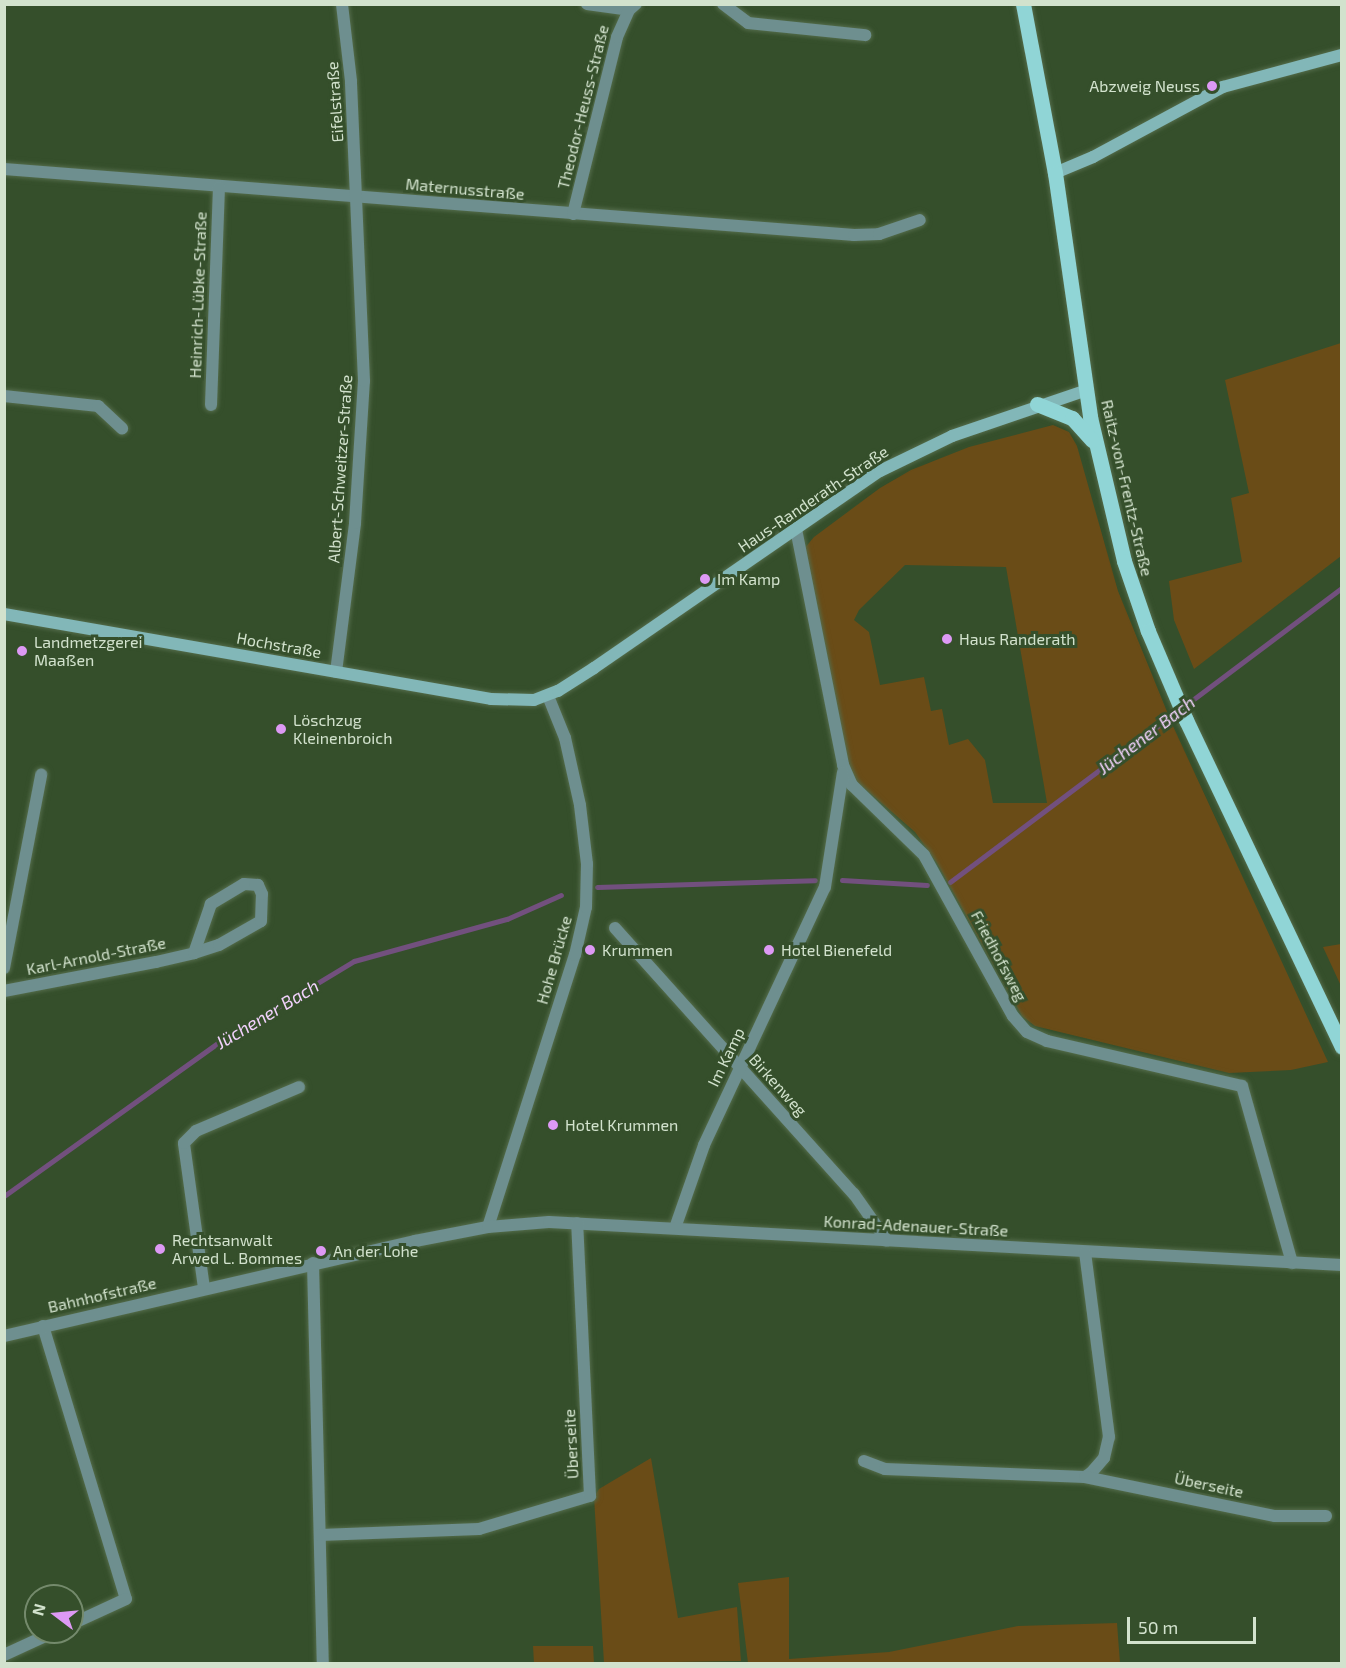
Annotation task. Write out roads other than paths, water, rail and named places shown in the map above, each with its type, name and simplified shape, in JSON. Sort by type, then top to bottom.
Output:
[{"type":"main road","name":"Raitz-von-Frentz-Straße","points":[[1023,4],[1055,173],[1096,445],[1135,596],[1186,720],[1341,1047]]},
{"type":"main road","points":[[1037,404],[1072,418],[1096,445]]},
{"type":"street","name":"Eifelstraße","points":[[342,4],[351,81],[357,196]]},
{"type":"street","points":[[587,4],[632,7]]},
{"type":"street","points":[[723,4],[748,23],[865,35]]},
{"type":"street","name":"Theodor-Heuss-Straße","points":[[573,214],[617,37],[632,7]]},
{"type":"street","points":[[1055,173],[1093,157],[1223,87],[1341,55]]},
{"type":"street","name":"Maternusstraße","points":[[4,169],[860,235],[920,220]]},
{"type":"street","name":"Heinrich-Lübke-Straße","points":[[211,405],[219,187]]},
{"type":"street","name":"Albert-Schweitzer-Straße","points":[[336,672],[356,523],[363,425],[357,196]]},
{"type":"street","name":"Haus-Randerath-Straße","points":[[548,696],[908,456],[1037,404],[1087,390]]},
{"type":"street","points":[[4,396],[98,406],[123,428]]},
{"type":"street","name":"Friedhofsweg","points":[[796,529],[843,765],[857,790],[924,855],[1013,1016],[1027,1032],[1047,1041],[1242,1086],[1293,1263]]},
{"type":"street","name":"Hochstraße","points":[[4,614],[491,699],[526,701],[548,696]]},
{"type":"street","name":"Hohe Brücke","points":[[488,1227],[575,955],[586,907],[587,864],[580,805],[565,738],[548,696]]},
{"type":"street","name":"Im Kamp","points":[[675,1228],[704,1145],[825,887],[840,810],[843,765]]},
{"type":"street","points":[[4,968],[41,775]]},
{"type":"street","name":"Karl-Arnold-Straße","points":[[4,991],[194,952],[219,945],[258,924],[263,911],[258,885],[244,884],[211,904],[194,952]]},
{"type":"street","name":"Birkenweg","points":[[615,928],[854,1194],[887,1241]]},
{"type":"street","points":[[204,1288],[184,1143],[196,1131],[299,1087]]},
{"type":"street","name":"Konrad-Adenauer-Straße","points":[[488,1227],[577,1223],[1341,1265]]},
{"type":"street","name":"Überseite","points":[[320,1535],[479,1529],[590,1496],[577,1223]]},
{"type":"street","name":"Bahnhofstraße","points":[[4,1336],[313,1263],[488,1227]]},
{"type":"street","points":[[1085,1252],[1109,1437],[1104,1458],[1085,1477]]},
{"type":"street","points":[[313,1263],[323,1664]]},
{"type":"street","points":[[43,1326],[126,1599],[84,1618]]},
{"type":"street","name":"Überseite","points":[[864,1461],[885,1469],[1085,1477],[1275,1516],[1326,1516]]},
{"type":"street","points":[[4,1655],[28,1644]]},
{"type":"waterway","name":"Jüchener Bach","points":[[950,882],[1342,588]]},
{"type":"waterway","name":"Jüchener Bach","points":[[597,887],[815,880]]},
{"type":"waterway","name":"Jüchener Bach","points":[[842,880],[927,885]]},
{"type":"waterway","name":"Jüchener Bach","points":[[4,1196],[218,1043],[354,961],[507,919],[561,895]]},
{"type":"place","name":"Abzweig Neuss","points":[[1212,86]]},
{"type":"place","name":"Im Kamp","points":[[705,579]]},
{"type":"place","name":"Haus Randerath","points":[[947,639]]},
{"type":"place","name":"Landmetzgerei Maaßen","points":[[22,651]]},
{"type":"place","name":"Löschzug Kleinenbroich","points":[[281,729]]},
{"type":"place","name":"Krummen","points":[[590,950]]},
{"type":"place","name":"Hotel Bienefeld","points":[[769,950]]},
{"type":"place","name":"Hotel Krummen","points":[[553,1125]]},
{"type":"place","name":"Rechtsanwalt Arwed L. Bommes","points":[[160,1249]]},
{"type":"place","name":"An der Lohe","points":[[321,1251]]}]
